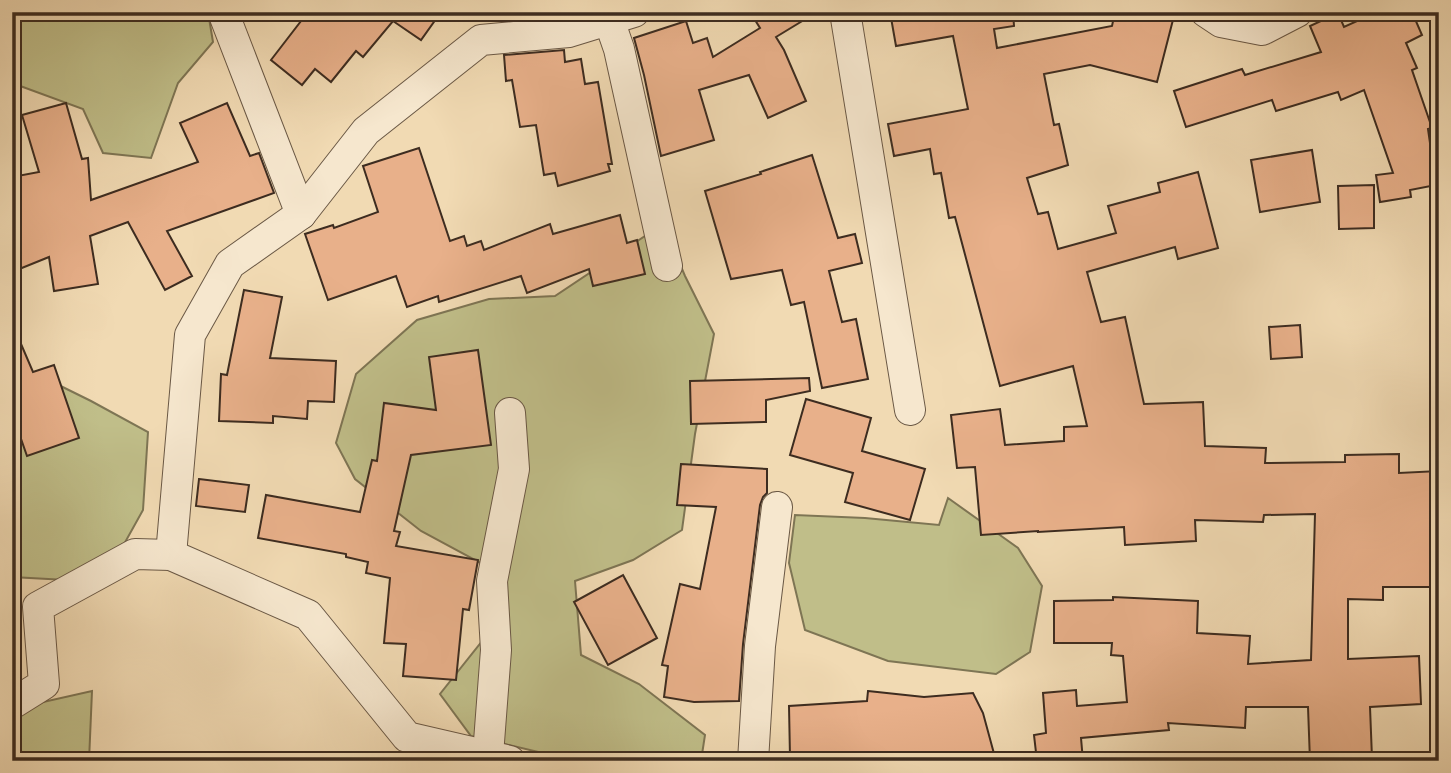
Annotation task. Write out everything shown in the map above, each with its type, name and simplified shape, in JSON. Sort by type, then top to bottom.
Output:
[{"type":"street","points":[[223,12],[301,214]]},
{"type":"street","points":[[845,12],[910,410]]},
{"type":"street","points":[[1206,12],[1221,22],[1262,30],[1297,12]]},
{"type":"street","points":[[171,555],[190,335],[230,264],[301,214],[366,131],[481,40],[569,32],[622,16],[619,49],[667,266]]},
{"type":"street","points":[[12,704],[44,684],[38,607],[135,554],[171,555],[308,615],[407,737],[499,758],[492,581],[514,469],[510,414]]},
{"type":"street","points":[[753,761],[760,646],[777,507]]},
{"type":"shaded area","points":[[12,12],[208,12],[213,42],[178,83],[151,158],[103,153],[83,109],[12,83]]},
{"type":"shaded area","points":[[663,224],[714,334],[695,434],[682,530],[633,560],[575,581],[581,655],[639,684],[705,735],[701,761],[576,761],[471,736],[440,694],[494,626],[503,575],[421,531],[355,479],[336,443],[356,374],[417,320],[489,299],[555,296]]},
{"type":"shaded area","points":[[12,362],[148,432],[143,510],[103,582],[12,577]]},
{"type":"shaded area","points":[[948,498],[1018,548],[1042,586],[1030,652],[996,674],[888,661],[805,630],[789,563],[795,515],[939,525]]},
{"type":"shaded area","points":[[92,691],[89,761],[12,761],[12,709]]},
{"type":"building","points":[[308,12],[441,12],[421,40],[393,21],[363,57],[356,51],[331,82],[315,69],[302,85],[271,60]]},
{"type":"building","points":[[750,12],[817,12],[776,37],[806,101],[768,118],[749,75],[699,90],[714,140],[661,156],[634,38],[686,21],[693,43],[707,38],[713,57],[760,28]]},
{"type":"building","points":[[890,12],[1013,12],[1014,26],[994,29],[997,48],[1112,26],[1115,12],[1175,12],[1157,82],[1090,65],[1044,74],[1054,125],[1059,124],[1068,165],[1027,178],[1038,214],[1048,212],[1058,249],[1116,233],[1108,206],[1160,192],[1158,183],[1198,172],[1218,248],[1178,259],[1175,247],[1087,272],[1101,322],[1125,317],[1144,404],[1203,402],[1205,446],[1266,448],[1265,463],[1345,462],[1345,455],[1399,454],[1399,473],[1439,471],[1439,587],[1383,587],[1383,600],[1348,599],[1348,659],[1419,656],[1421,704],[1370,707],[1372,758],[1310,761],[1308,707],[1246,707],[1245,728],[1168,723],[1169,730],[1081,738],[1083,761],[1037,761],[1034,735],[1046,733],[1043,693],[1076,690],[1077,706],[1127,702],[1123,656],[1111,655],[1112,643],[1054,643],[1054,601],[1113,600],[1113,597],[1198,601],[1197,633],[1250,636],[1248,664],[1311,660],[1315,514],[1264,515],[1263,522],[1195,520],[1196,541],[1125,545],[1124,527],[981,535],[975,467],[957,468],[951,415],[1000,409],[1005,445],[1064,441],[1064,427],[1087,426],[1073,366],[1000,386],[955,217],[949,218],[941,173],[934,174],[930,149],[894,156],[888,124],[968,109],[953,36],[896,46]]},
{"type":"building","points":[[1377,12],[1412,12],[1422,35],[1406,43],[1417,68],[1412,70],[1432,128],[1428,129],[1436,185],[1410,190],[1411,197],[1380,202],[1376,175],[1393,173],[1364,90],[1341,100],[1338,92],[1276,111],[1272,100],[1186,127],[1174,91],[1242,69],[1245,75],[1321,52],[1310,26],[1338,13],[1344,27]]},
{"type":"building","points":[[564,50],[565,62],[581,59],[585,84],[598,82],[612,164],[608,164],[610,171],[558,186],[555,173],[544,175],[536,125],[520,127],[512,80],[506,81],[504,55]]},
{"type":"building","points":[[66,103],[82,159],[88,158],[91,200],[198,162],[180,123],[227,103],[250,156],[259,153],[274,193],[167,231],[192,276],[165,290],[128,222],[90,236],[98,284],[54,291],[49,257],[12,272],[12,177],[39,172],[22,115]]},
{"type":"building","points":[[419,148],[450,241],[464,236],[467,246],[481,241],[484,250],[550,224],[553,234],[620,215],[627,243],[637,240],[645,274],[593,286],[589,269],[527,293],[521,276],[439,302],[438,296],[407,307],[396,276],[328,300],[305,234],[333,225],[334,228],[378,212],[363,166]]},
{"type":"building","points":[[1312,150],[1320,202],[1260,212],[1251,160]]},
{"type":"building","points":[[812,155],[838,238],[855,234],[862,263],[829,271],[842,322],[856,319],[868,379],[822,388],[804,302],[791,305],[782,270],[731,279],[705,191]]},
{"type":"building","points":[[1374,185],[1374,228],[1339,229],[1338,186]]},
{"type":"building","points":[[244,290],[282,297],[270,358],[336,361],[334,402],[308,401],[307,419],[273,416],[273,423],[219,421],[221,374],[227,375]]},
{"type":"building","points":[[12,323],[33,372],[54,365],[79,438],[27,456],[12,413]]},
{"type":"building","points":[[1300,325],[1302,357],[1271,359],[1269,327]]},
{"type":"building","points":[[478,350],[491,445],[411,455],[394,531],[400,532],[396,546],[478,560],[469,610],[463,609],[456,680],[403,676],[406,644],[384,643],[390,578],[366,573],[368,562],[346,557],[346,554],[258,538],[266,495],[360,512],[372,460],[377,461],[384,403],[436,410],[429,357]]},
{"type":"building","points":[[809,378],[810,391],[766,400],[766,422],[691,424],[690,381]]},
{"type":"building","points":[[806,399],[871,418],[862,451],[925,469],[910,520],[845,502],[853,473],[790,455]]},
{"type":"building","points":[[681,464],[767,469],[767,493],[760,505],[739,701],[694,702],[664,697],[668,666],[662,665],[680,584],[700,589],[716,507],[677,505]]},
{"type":"building","points":[[199,479],[249,485],[245,512],[196,506]]},
{"type":"building","points":[[623,575],[657,638],[608,665],[574,602]]},
{"type":"building","points":[[868,691],[924,697],[973,693],[983,713],[996,761],[860,761],[861,755],[790,757],[789,706],[867,701]]}]
